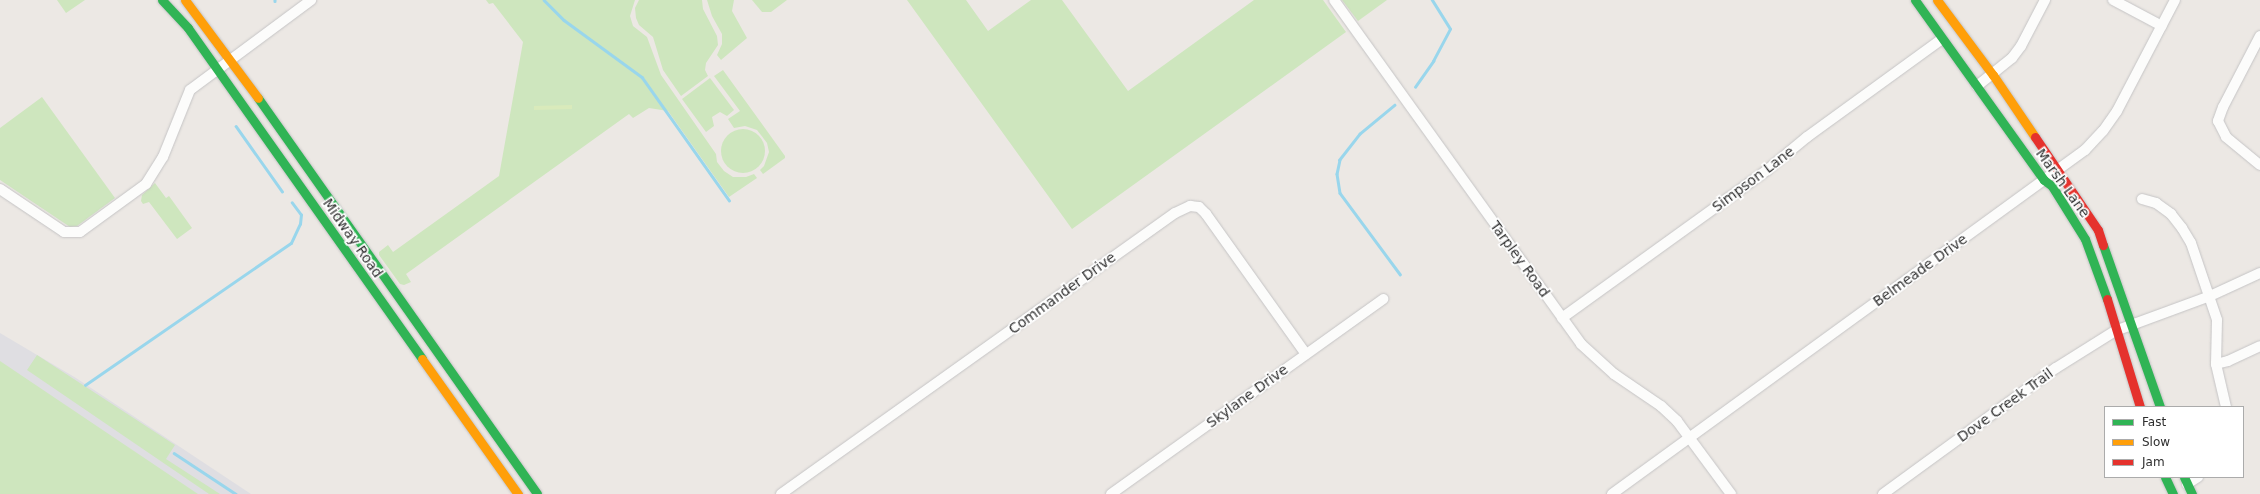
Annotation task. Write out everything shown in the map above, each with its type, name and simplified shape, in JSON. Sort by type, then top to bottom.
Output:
[{"type":"main road","name":"Midway Road","points":[[162,0],[188,28],[518,494]]},
{"type":"main road","name":"Midway Road","points":[[185,0],[230,59],[537,494]]},
{"type":"main road","name":"Marsh Lane","points":[[1915,0],[2044,180],[2052,186],[2085,239],[2107,298],[2115,331],[2140,406]]},
{"type":"main road","name":"Marsh Lane","points":[[1937,0],[1993,75],[2098,230],[2160,406]]},
{"type":"main road","points":[[352,260],[365,250]]},
{"type":"main road","points":[[453,403],[466,394]]},
{"type":"main road","points":[[2165,478],[2173,494]]},
{"type":"main road","points":[[2186,481],[2192,494]]},
{"type":"street","points":[[0,190],[64,232],[80,232],[146,184],[163,157],[190,90],[311,0]]},
{"type":"street","name":"Tarpley Road","points":[[1334,0],[1562,318],[1593,357],[1614,374],[1661,406],[1691,437],[1731,494]]},
{"type":"street","points":[[1977,86],[1993,75],[2012,58],[2021,46],[2045,0]]},
{"type":"street","points":[[2113,0],[2162,26]]},
{"type":"street","name":"Belmeade Drive","points":[[1612,494],[2085,150],[2107,126],[2117,112],[2175,0]]},
{"type":"street","points":[[2260,36],[2222,107],[2218,121],[2226,137],[2260,165]]},
{"type":"street","name":"Simpson Lane","points":[[1562,318],[1768,170],[1807,137],[1942,38]]},
{"type":"street","points":[[2142,199],[2156,203],[2171,214],[2191,243],[2217,320],[2216,364],[2226,406]]},
{"type":"street","name":"Commander Drive","points":[[781,494],[1175,212],[1190,206],[1199,207],[1206,214],[1306,354]]},
{"type":"street","name":"Dove Creek Trail","points":[[1883,494],[2056,368],[2115,331],[2241,284],[2260,273]]},
{"type":"street","name":"Skylane Drive","points":[[1111,494],[1383,299]]},
{"type":"street","points":[[2216,364],[2228,361],[2260,346]]},
{"type":"shaded area","points":[[0,333],[76,378],[251,494],[0,494]]},
{"type":"green space","points":[[57,0],[85,0],[66,13]]},
{"type":"green space","points":[[486,0],[635,0],[630,16],[633,26],[647,37],[661,75],[716,154],[717,162],[724,171],[733,177],[746,177],[754,174],[757,178],[729,197],[668,111],[649,108],[633,118],[629,114],[406,274],[411,282],[404,285],[400,284],[379,255],[379,252],[388,245],[393,252],[499,176],[523,42],[493,3],[489,4]]},
{"type":"green space","points":[[639,0],[702,0],[703,9],[717,36],[718,45],[706,63],[705,70],[708,76],[681,96],[663,70],[653,37],[639,25],[636,18],[635,8]]},
{"type":"green space","points":[[707,0],[734,0],[732,11],[747,38],[721,60],[717,55],[722,44],[722,34],[712,16]]},
{"type":"green space","points":[[752,0],[787,0],[771,12],[762,12]]},
{"type":"green space","points":[[907,0],[966,0],[988,31],[1031,0],[1062,0],[1128,91],[1254,0],[1323,0],[1346,32],[1072,229]]},
{"type":"green space","points":[[1342,0],[1387,0],[1358,21]]},
{"type":"green space","points":[[723,70],[785,156],[785,158],[763,174],[760,170],[764,166],[769,152],[767,143],[757,130],[745,126],[734,128],[728,119],[740,111],[714,76]]},
{"type":"green space","points":[[710,78],[734,110],[727,116],[720,112],[712,117],[714,126],[706,132],[682,99]]},
{"type":"green space","points":[[42,97],[115,198],[77,226],[70,227],[0,180],[0,128]]},
{"type":"green space","points":[[572,105],[572,109],[534,110],[534,106]]},
{"type":"green space","points":[[743,129],[755,133],[761,139],[765,151],[761,163],[755,169],[743,173],[731,169],[725,163],[721,151],[725,139],[731,133]]},
{"type":"green space","points":[[155,183],[166,198],[169,196],[192,228],[177,239],[149,202],[143,204],[141,201],[142,195]]},
{"type":"green space","points":[[37,355],[175,445],[166,459],[220,494],[209,494],[27,370]]},
{"type":"green space","points":[[0,361],[198,494],[0,494]]},
{"type":"waterway","points":[[544,0],[564,20],[642,77],[729,200]]},
{"type":"waterway","points":[[1415,87],[1433,61],[1450,29],[1432,0]]},
{"type":"waterway","points":[[1395,105],[1360,134],[1340,160],[1337,174],[1340,193],[1400,274]]},
{"type":"waterway","points":[[236,126],[282,191]]},
{"type":"waterway","points":[[85,385],[291,243],[300,224],[301,215],[292,203]]},
{"type":"waterway","points":[[174,453],[236,494]]},
{"type":"traffic: fast","points":[[162,0],[188,28],[422,359]]},
{"type":"traffic: fast","points":[[1915,0],[2044,180],[2052,186],[2085,239],[2107,299]]},
{"type":"traffic: fast","points":[[258,98],[537,494]]},
{"type":"traffic: fast","points":[[2103,245],[2160,406]]},
{"type":"traffic: fast","points":[[2165,478],[2173,494]]},
{"type":"traffic: fast","points":[[2184,478],[2192,494]]},
{"type":"traffic: slow","points":[[185,0],[258,98]]},
{"type":"traffic: slow","points":[[1937,0],[1993,75],[2035,137]]},
{"type":"traffic: slow","points":[[422,359],[518,494]]},
{"type":"traffic: jam","points":[[2035,137],[2098,230],[2103,245]]},
{"type":"traffic: jam","points":[[2107,299],[2140,406]]}]
